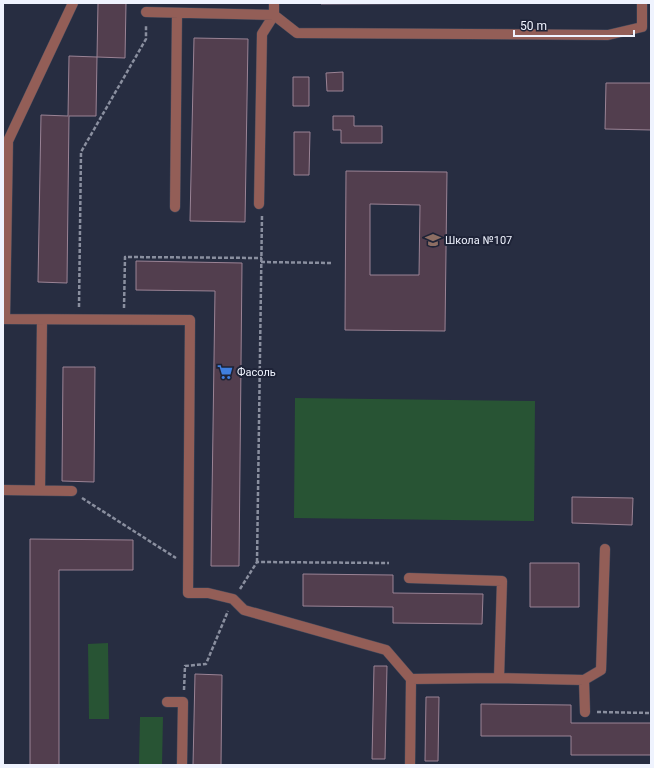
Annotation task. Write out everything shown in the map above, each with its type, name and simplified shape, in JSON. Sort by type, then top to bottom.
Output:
[{"type":"lane","points":[[73,3],[8,141],[4,319],[190,320],[188,593],[208,593],[233,599],[244,610],[386,650],[411,679],[410,765]]},
{"type":"lane","points":[[261,207],[262,34],[274,15],[274,3]]},
{"type":"lane","points":[[146,12],[274,15],[297,33],[608,35],[647,27],[642,3]]},
{"type":"lane","points":[[175,207],[177,13]]},
{"type":"lane","points":[[40,490],[42,320]]},
{"type":"lane","points":[[3,490],[72,491]]},
{"type":"lane","points":[[411,679],[499,678],[584,680],[601,670],[605,549]]},
{"type":"lane","points":[[409,578],[502,581],[499,678]]},
{"type":"lane","points":[[584,680],[585,712]]},
{"type":"lane","points":[[168,702],[183,702],[182,765]]},
{"type":"path","points":[[79,320],[81,152],[146,39],[146,12]]},
{"type":"path","points":[[183,702],[185,666],[206,664],[233,599],[257,562],[262,262],[261,207]]},
{"type":"path","points":[[124,320],[125,257],[262,258]]},
{"type":"path","points":[[262,262],[333,263]]},
{"type":"path","points":[[72,491],[188,566]]},
{"type":"path","points":[[257,562],[389,563]]},
{"type":"path","points":[[585,712],[651,713]]},
{"type":"green space","points":[[295,398],[535,401],[534,521],[294,518]]},
{"type":"green space","points":[[108,643],[109,719],[89,719],[88,644]]},
{"type":"green space","points":[[140,717],[163,717],[162,765],[139,765]]},
{"type":"building","points":[[98,3],[126,3],[125,58],[97,57]]},
{"type":"building","points":[[321,3],[591,3],[321,4]]},
{"type":"building","points":[[194,38],[248,39],[245,222],[190,221]]},
{"type":"building","points":[[69,56],[97,57],[96,116],[69,116],[67,283],[38,282],[41,115],[68,116]]},
{"type":"building","points":[[343,72],[343,91],[327,91],[326,73]]},
{"type":"building","points":[[293,77],[309,77],[309,106],[293,106]]},
{"type":"building","points":[[606,83],[651,83],[651,130],[605,129]]},
{"type":"building","points":[[333,116],[354,116],[354,126],[382,126],[382,143],[341,143],[341,130],[333,130]]},
{"type":"building","points":[[294,132],[310,132],[309,175],[294,175]]},
{"type":"building","name":"Школа №107","points":[[346,171],[447,172],[445,331],[345,330]],"holes":[[[370,204],[420,205],[419,275],[370,275]]]},
{"type":"building","points":[[136,261],[242,263],[239,566],[211,566],[215,291],[136,290]]},
{"type":"building","points":[[63,367],[95,367],[94,482],[62,481]]},
{"type":"building","points":[[572,497],[633,498],[632,525],[572,523]]},
{"type":"building","points":[[30,539],[133,540],[133,570],[59,570],[59,765],[30,765]]},
{"type":"building","points":[[530,563],[579,563],[579,607],[530,607]]},
{"type":"building","points":[[303,574],[393,575],[393,593],[483,594],[482,624],[393,623],[393,607],[303,606]]},
{"type":"building","points":[[374,666],[387,666],[385,759],[372,759]]},
{"type":"building","points":[[195,674],[222,675],[221,765],[193,765]]},
{"type":"building","points":[[426,697],[439,697],[438,761],[425,761]]},
{"type":"building","points":[[481,704],[571,705],[571,723],[651,723],[651,755],[571,755],[571,736],[481,736]]},
{"type":"place","name":"Школа №107","points":[[433,240]]},
{"type":"place","name":"Фасоль","points":[[225,372]]}]
